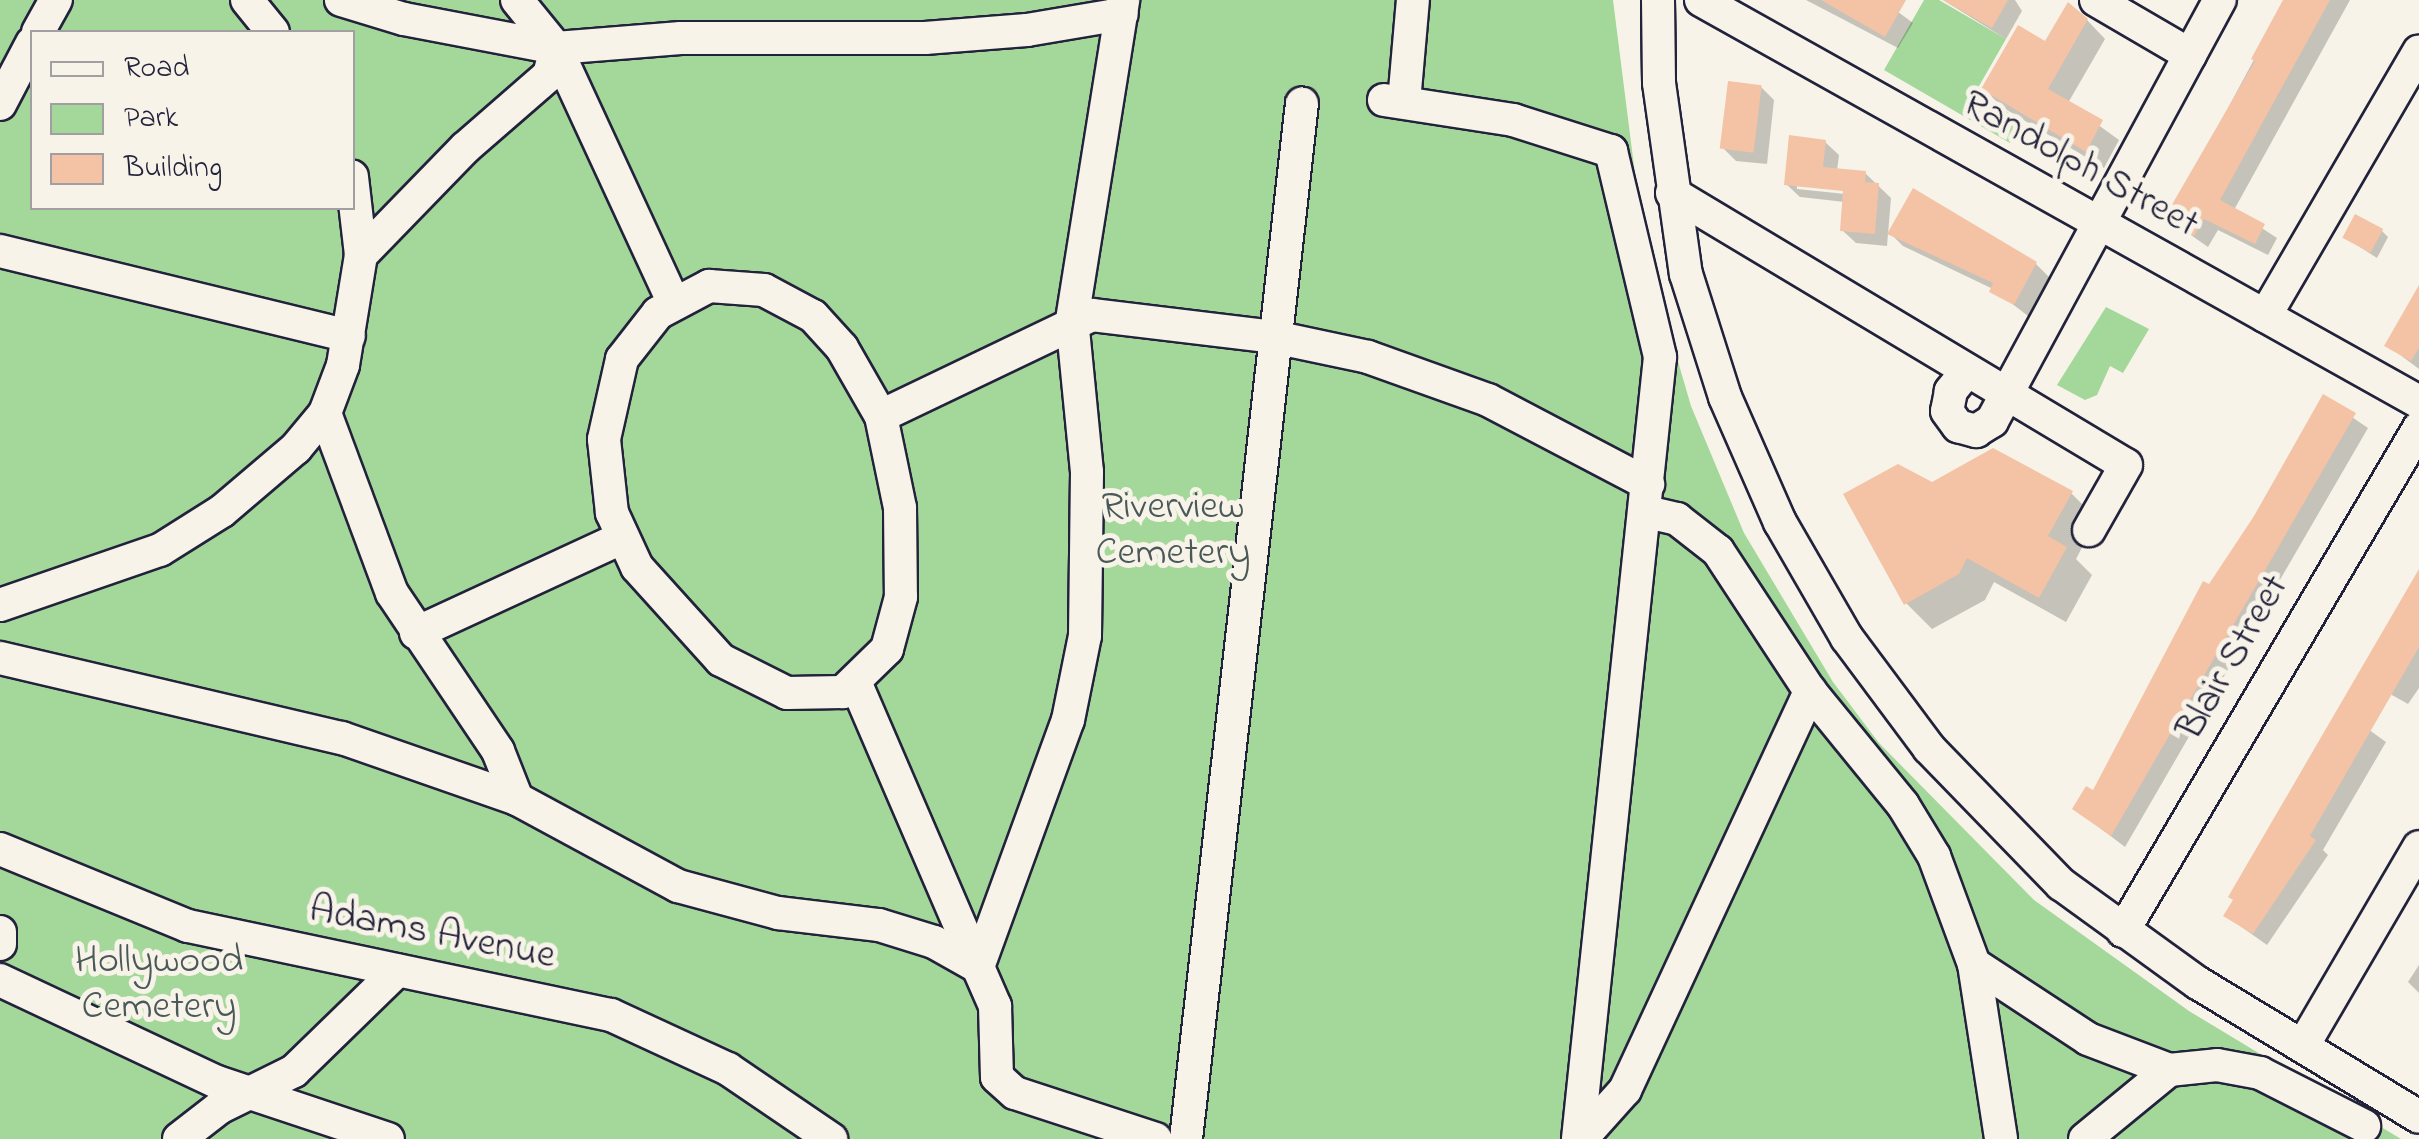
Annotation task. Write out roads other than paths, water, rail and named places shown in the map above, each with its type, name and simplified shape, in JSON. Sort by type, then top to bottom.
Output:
[{"type":"street","points":[[39,30],[56,0]]},
{"type":"street","points":[[247,0],[271,30]]},
{"type":"street","points":[[341,0],[404,19],[556,48],[681,38],[924,38],[1027,30],[1123,7],[1072,320],[1088,506],[1084,650],[1068,720],[978,967]]},
{"type":"street","points":[[517,0],[556,48],[673,300]]},
{"type":"street","points":[[1413,0],[1394,101],[1513,120],[1605,147],[1615,156],[1660,357],[1580,1139]]},
{"type":"street","points":[[1658,0],[1672,192],[1686,274],[1726,397],[1780,522],[1847,638],[1930,748],[2002,829],[2122,931],[2419,1117]]},
{"type":"street","name":"Randolph Street","points":[[1701,0],[2419,402]]},
{"type":"street","points":[[2096,0],[2190,55]]},
{"type":"street","points":[[1967,371],[1948,401],[1958,426],[1985,427],[2220,0]]},
{"type":"street","points":[[0,104],[30,48]]},
{"type":"street","points":[[361,255],[465,148],[549,75],[556,48]]},
{"type":"street","points":[[2264,316],[2419,51]]},
{"type":"street","points":[[1186,1139],[1302,104]]},
{"type":"street","points":[[1672,192],[2126,464],[2090,530]]},
{"type":"street","points":[[0,604],[112,570],[189,534],[258,484],[325,414],[349,336],[361,255],[355,203]]},
{"type":"street","points":[[0,251],[349,336]]},
{"type":"street","points":[[730,284],[782,296],[826,329],[880,416],[900,508],[903,578],[887,649],[856,684],[800,696],[742,674],[703,644],[637,567],[622,538],[608,480],[607,404],[629,343],[673,300],[730,284]]},
{"type":"street","points":[[880,416],[1072,320],[1092,315],[1274,336],[1368,356],[1445,383],[1647,498],[1718,551],[1810,691],[1903,805],[1934,856],[1974,964],[2001,1139]]},
{"type":"street","points":[[325,414],[366,535],[416,633],[498,751],[517,799]]},
{"type":"street","name":"Blair Street","points":[[2122,931],[2419,428]]},
{"type":"street","points":[[416,633],[622,538]]},
{"type":"street","points":[[0,658],[283,721],[517,799],[678,886],[778,914],[879,926],[934,942],[978,967]]},
{"type":"street","points":[[856,684],[995,1006],[998,1077],[1006,1085],[1156,1139]]},
{"type":"street","points":[[1580,1139],[1625,1090],[1810,691]]},
{"type":"street","points":[[2304,1044],[2419,847]]},
{"type":"street","name":"Adams Avenue","points":[[0,849],[188,926],[397,972],[553,999],[625,1020],[728,1068],[832,1139]]},
{"type":"street","points":[[0,932],[0,944]]},
{"type":"street","points":[[1974,964],[2088,1040],[2169,1070],[2245,1068],[2364,1126]]},
{"type":"street","points":[[179,1139],[219,1108],[254,1096],[321,1049],[397,972]]},
{"type":"street","points":[[0,980],[125,1042],[254,1096],[388,1139]]},
{"type":"street","points":[[2085,1139],[2169,1070]]},
{"type":"park label","name":"Riverview Cemetery","points":[[1173,531]]},
{"type":"park label","name":"Hollywood Cemetery","points":[[159,985]]}]
